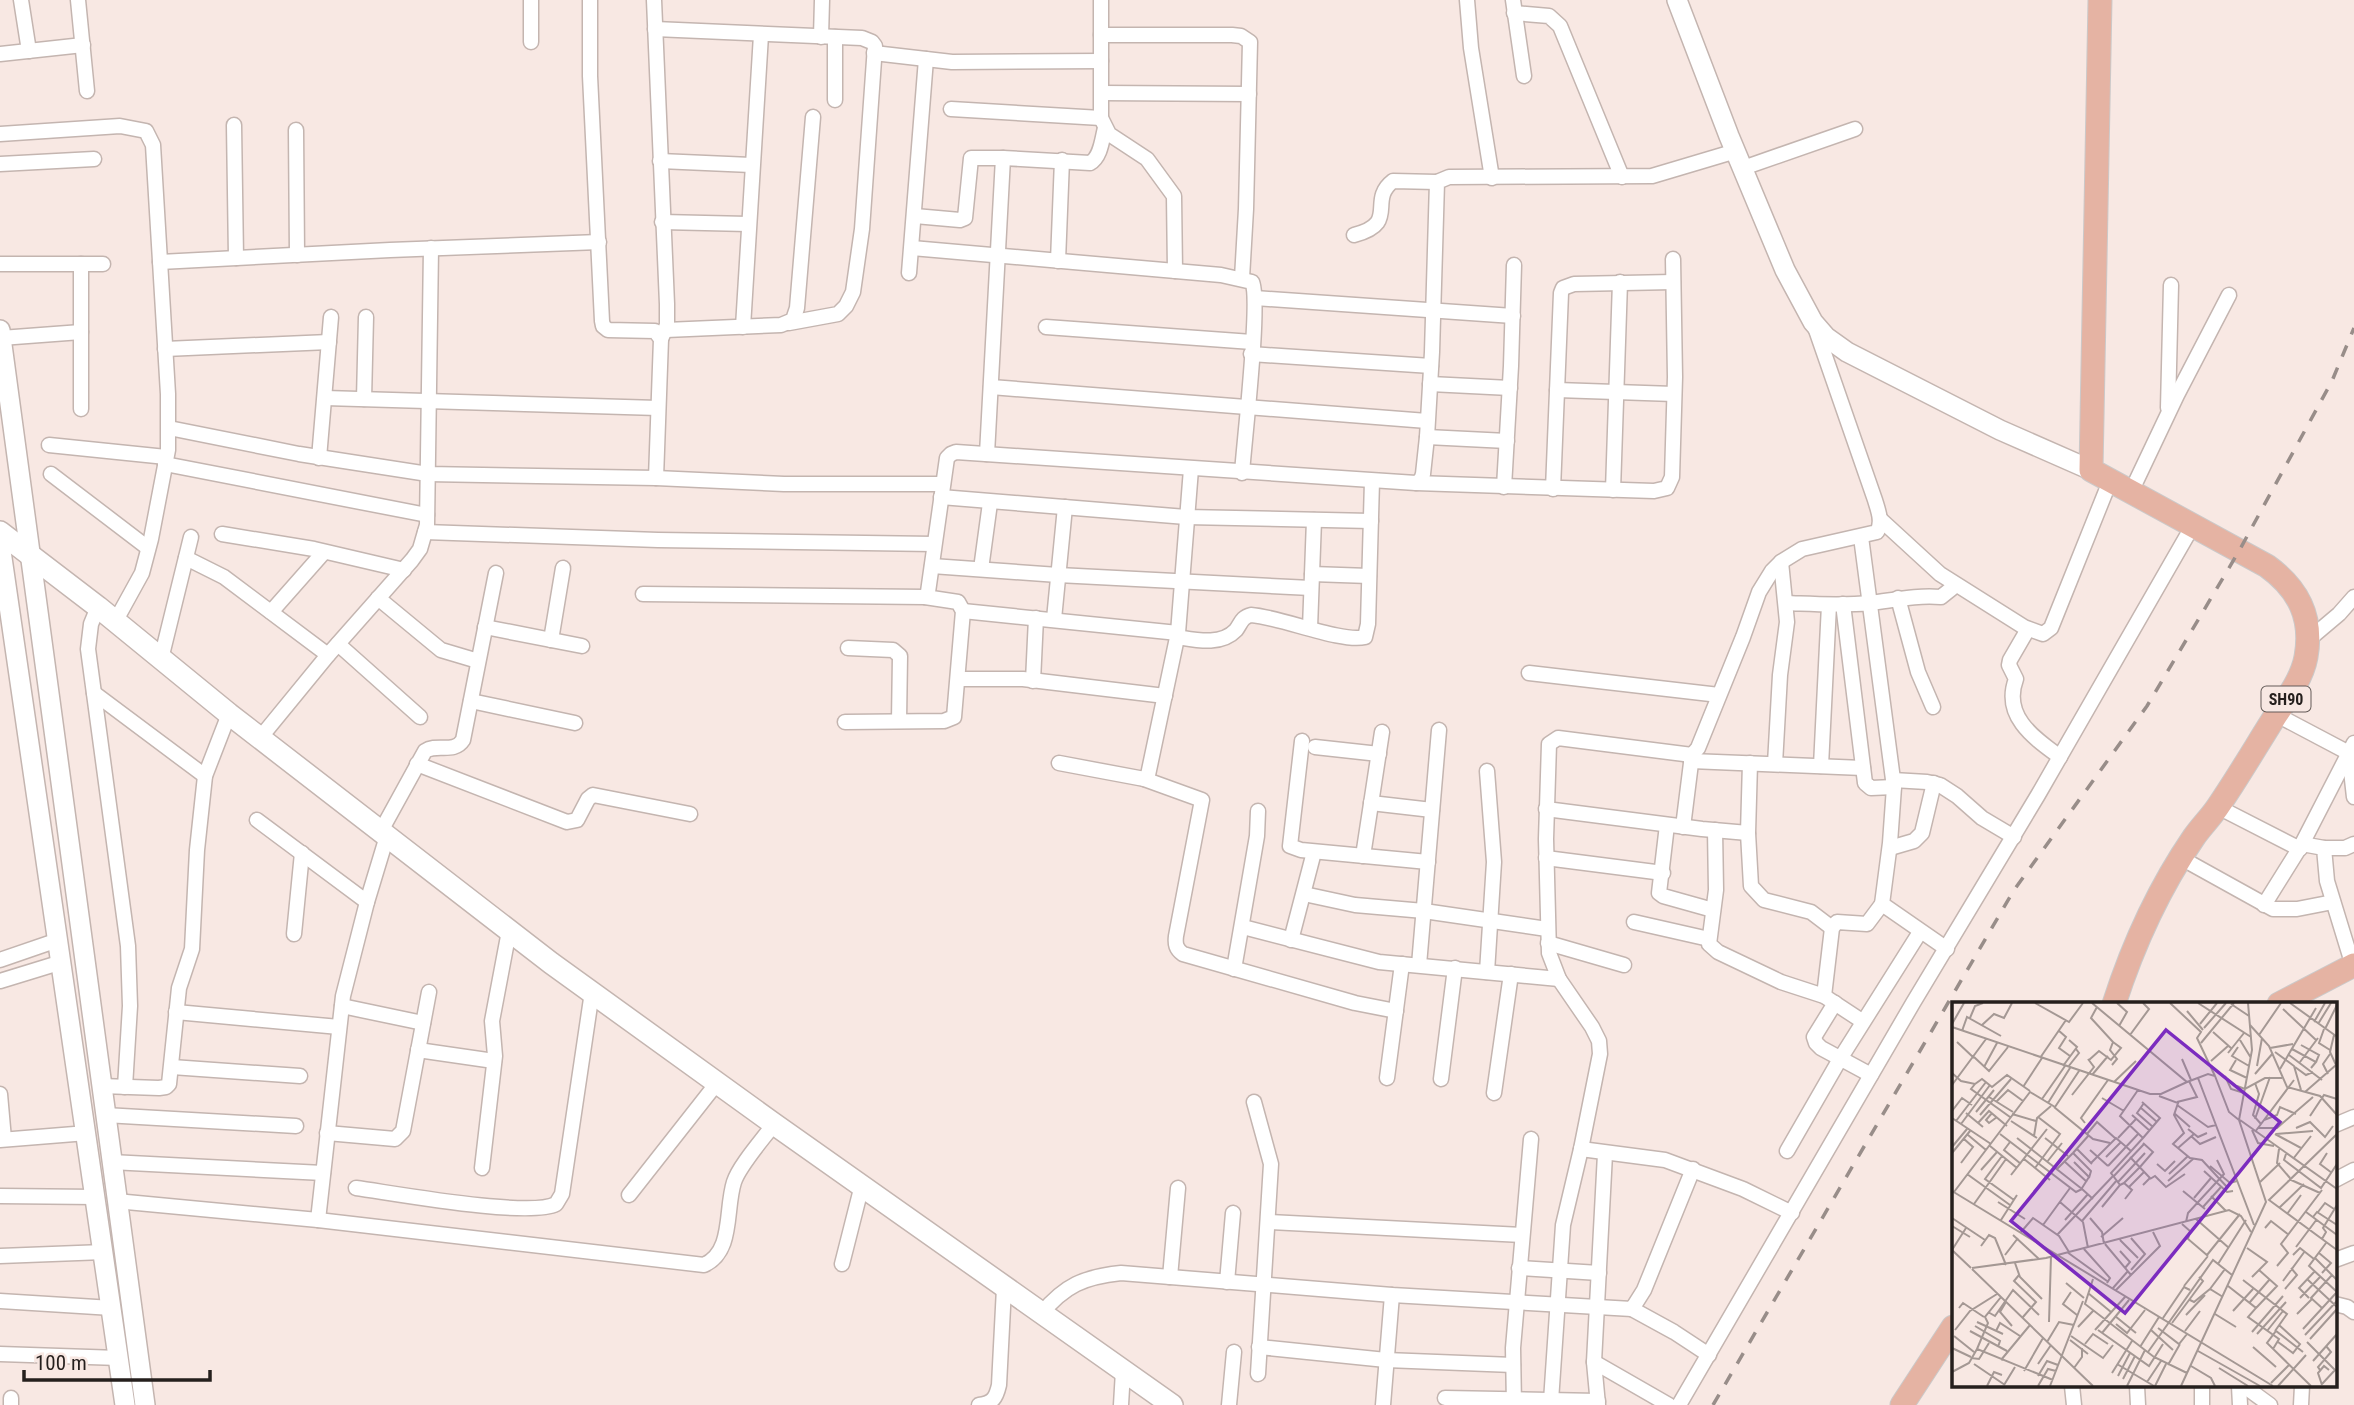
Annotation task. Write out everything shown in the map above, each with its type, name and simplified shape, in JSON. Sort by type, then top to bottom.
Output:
[{"type":"main road","points":[[2100,0],[2101,476]]},
{"type":"main road","name":"SH90","points":[[2101,476],[2267,566],[2283,578],[2302,607],[2307,641],[2305,660],[2299,677],[2218,807],[2181,858],[2146,923],[2115,1002]]},
{"type":"main road","points":[[2,537],[27,552],[98,607],[229,714],[509,931],[774,1124],[1172,1405]]},
{"type":"main road","points":[[2283,1002],[2353,965]]},
{"type":"main road","points":[[1902,1405],[1952,1328]]},
{"type":"street","points":[[21,0],[29,51]]},
{"type":"street","points":[[78,0],[87,91]]},
{"type":"street","points":[[531,0],[531,42]]},
{"type":"street","points":[[590,0],[590,76],[600,311],[603,326],[615,331],[655,331],[663,335],[789,323],[838,314],[846,306],[853,292],[862,229],[875,46],[867,39],[655,29]]},
{"type":"street","points":[[654,0],[667,304],[658,408],[656,478]]},
{"type":"street","points":[[822,0],[835,100]]},
{"type":"street","points":[[915,216],[960,220],[965,218],[971,158],[1090,163],[1095,160],[1103,123],[1101,0]]},
{"type":"street","points":[[1466,0],[1492,178]]},
{"type":"street","points":[[1677,0],[1785,270],[1813,322],[1880,519],[1877,532],[1813,546],[1781,562],[1765,579],[1698,748],[1691,758],[1683,827]]},
{"type":"street","points":[[1524,76],[1514,6],[1549,16],[1560,26],[1622,177]]},
{"type":"street","points":[[743,327],[761,35]]},
{"type":"street","points":[[1101,35],[1232,35],[1247,38],[1251,47],[1242,278]]},
{"type":"street","points":[[0,54],[83,45]]},
{"type":"street","points":[[874,53],[952,62],[1101,61]]},
{"type":"street","points":[[909,272],[926,59]]},
{"type":"street","points":[[1102,93],[1249,94]]},
{"type":"street","points":[[951,109],[1103,123],[1114,138],[1147,159],[1174,196],[1175,271]]},
{"type":"street","points":[[789,323],[793,320],[797,308],[813,117]]},
{"type":"street","points":[[234,125],[236,258]]},
{"type":"street","points":[[0,134],[120,126],[146,131],[153,145],[169,428],[166,461],[142,573],[115,622]]},
{"type":"street","points":[[1354,235],[1376,227],[1385,189],[1393,181],[1437,182],[1449,177],[1652,176],[1739,159],[1855,129]]},
{"type":"street","points":[[296,130],[297,255]]},
{"type":"street","points":[[987,454],[1003,158]]},
{"type":"street","points":[[0,164],[94,159]]},
{"type":"street","points":[[1058,261],[1062,160]]},
{"type":"street","points":[[660,161],[751,165]]},
{"type":"street","points":[[1416,484],[1423,474],[1427,437],[1437,182]]},
{"type":"street","points":[[663,222],[748,225]]},
{"type":"street","points":[[160,262],[599,242]]},
{"type":"street","points":[[260,738],[420,549],[427,514],[431,248]]},
{"type":"street","points":[[912,248],[1175,271],[1242,278],[1252,282],[1255,298],[1242,473]]},
{"type":"street","points":[[925,597],[928,593],[947,458],[956,452],[1416,484],[1660,491],[1667,488],[1671,482],[1674,394],[1673,259]]},
{"type":"street","points":[[0,264],[103,264]]},
{"type":"street","points":[[81,264],[81,409]]},
{"type":"street","points":[[1504,487],[1514,265]]},
{"type":"street","points":[[1613,490],[1620,282]]},
{"type":"street","points":[[1553,489],[1563,288],[1574,284],[1674,282]]},
{"type":"street","points":[[2168,412],[2171,285]]},
{"type":"street","points":[[2131,492],[2168,412],[2229,295]]},
{"type":"street","points":[[1255,298],[1513,316]]},
{"type":"street","points":[[319,457],[331,317]]},
{"type":"street","points":[[364,399],[366,317]]},
{"type":"street","points":[[1813,322],[1826,337],[1847,352],[2000,430],[2101,476],[2051,628],[2043,634],[2028,629],[1956,585],[1921,559],[1880,519]]},
{"type":"street","points":[[1046,327],[1431,366]]},
{"type":"street","points":[[81,332],[1,334],[27,552],[145,1405]]},
{"type":"street","points":[[165,349],[329,342]]},
{"type":"street","points":[[1430,384],[1510,388]]},
{"type":"street","points":[[991,387],[1427,421]]},
{"type":"street","points":[[1557,390],[1674,394]]},
{"type":"street","points":[[325,397],[658,408]]},
{"type":"street","points":[[169,428],[319,457],[428,474],[656,478],[942,491],[990,503],[1186,517],[1371,521]]},
{"type":"street","points":[[1427,437],[1507,441]]},
{"type":"street","points":[[49,444],[166,461],[427,514]]},
{"type":"street","points":[[1144,779],[1148,775],[1152,760],[1177,635],[1191,469]]},
{"type":"street","points":[[51,474],[148,548]]},
{"type":"street","points":[[963,611],[1055,620],[1200,640],[1224,638],[1251,615],[1338,635],[1365,637],[1372,481]]},
{"type":"street","points":[[981,569],[990,503]]},
{"type":"street","points":[[1055,620],[1065,507]]},
{"type":"street","points":[[1310,628],[1314,520]]},
{"type":"street","points":[[1679,1405],[1871,1075],[2014,837],[2192,527]]},
{"type":"street","points":[[425,532],[658,540],[934,544]]},
{"type":"street","points":[[222,534],[324,552],[404,570]]},
{"type":"street","points":[[2,537],[125,1405]]},
{"type":"street","points":[[161,659],[191,537]]},
{"type":"street","points":[[1861,537],[1894,783],[1890,848],[1882,904],[1867,924],[1838,922],[1832,928],[1830,1000],[1814,1037],[1815,1043],[1821,1048],[1871,1075]]},
{"type":"street","points":[[271,612],[324,552]]},
{"type":"street","points":[[186,558],[215,571],[271,612],[333,650],[420,717]]},
{"type":"street","points":[[1775,764],[1780,675],[1787,622],[1781,562]]},
{"type":"street","points":[[932,566],[1180,582],[1311,581],[1369,576]]},
{"type":"street","points":[[551,640],[563,568]]},
{"type":"street","points":[[318,1220],[342,1006],[384,834],[417,764],[429,748],[454,747],[463,740],[496,573]]},
{"type":"street","points":[[1786,603],[1869,603],[1924,595],[1941,597],[1956,585]]},
{"type":"street","points":[[643,594],[925,597],[958,602],[963,611],[956,713],[950,720],[845,722]]},
{"type":"street","points":[[2307,641],[2339,614],[2354,597]]},
{"type":"street","points":[[379,598],[441,650],[478,661]]},
{"type":"street","points":[[1898,598],[1918,672],[1933,708]]},
{"type":"street","points":[[1836,604],[1865,783],[1871,788],[1894,783],[1934,783],[1951,792],[1992,825],[2014,837]]},
{"type":"street","points":[[1821,766],[1836,604]]},
{"type":"street","points":[[98,607],[88,635],[88,649],[128,946],[130,1006],[125,1087]]},
{"type":"street","points":[[1033,681],[1036,618]]},
{"type":"street","points":[[485,627],[582,646]]},
{"type":"street","points":[[2028,629],[2010,660],[2009,665],[2016,679],[2012,698],[2025,728],[2060,757]]},
{"type":"street","points":[[848,648],[897,652],[901,660],[900,721]]},
{"type":"street","points":[[1529,673],[1719,695]]},
{"type":"street","points":[[958,679],[1033,681],[1165,696]]},
{"type":"street","points":[[94,693],[205,775]]},
{"type":"street","points":[[471,701],[575,723]]},
{"type":"street","points":[[102,1086],[166,1087],[169,1084],[179,988],[192,949],[197,850],[205,775],[229,714]]},
{"type":"street","points":[[2277,715],[2351,748]]},
{"type":"street","points":[[1419,965],[1439,730]]},
{"type":"street","points":[[1363,856],[1382,732]]},
{"type":"street","points":[[1551,1401],[1563,1225],[1600,1062],[1599,1041],[1592,1027],[1552,966],[1548,936],[1546,858],[1549,744],[1558,738],[1691,758],[1863,768]]},
{"type":"street","points":[[1379,754],[1308,744],[1290,846],[1314,852],[1428,862]]},
{"type":"street","points":[[2351,748],[2354,797]]},
{"type":"street","points":[[2264,905],[2301,847],[2351,748]]},
{"type":"street","points":[[1059,763],[1144,779],[1202,800],[1175,944],[1183,954],[1355,1003],[1396,1011]]},
{"type":"street","points":[[1750,763],[1748,833],[1750,880],[1755,892],[1770,902],[1811,912],[1832,928]]},
{"type":"street","points":[[417,764],[567,822],[577,820],[593,794],[690,814]]},
{"type":"street","points":[[1487,771],[1493,842],[1487,972]]},
{"type":"street","points":[[1890,848],[1919,837],[1934,783]]},
{"type":"street","points":[[1371,803],[1432,810]]},
{"type":"street","points":[[2218,807],[2301,847],[2345,848],[2354,844]]},
{"type":"street","points":[[1546,809],[1748,833]]},
{"type":"street","points":[[1234,969],[1257,836],[1258,811]]},
{"type":"street","points":[[257,820],[367,902]]},
{"type":"street","points":[[1667,825],[1660,889],[1662,896],[1713,910]]},
{"type":"street","points":[[1715,830],[1717,869],[1709,944],[1718,952],[1781,982],[1830,1000],[1863,1021]]},
{"type":"street","points":[[2324,848],[2327,881],[2353,965]]},
{"type":"street","points":[[1291,940],[1314,852]]},
{"type":"street","points":[[294,934],[302,853]]},
{"type":"street","points":[[1546,858],[1663,873]]},
{"type":"street","points":[[2181,858],[2264,905],[2283,911],[2333,902]]},
{"type":"street","points":[[1304,894],[1355,905],[1491,920],[1548,936],[1624,965]]},
{"type":"street","points":[[1882,904],[1947,949]]},
{"type":"street","points":[[1634,922],[1709,939]]},
{"type":"street","points":[[1242,927],[1363,959],[1559,979]]},
{"type":"street","points":[[482,1168],[494,1061],[492,1021],[509,931]]},
{"type":"street","points":[[1787,1152],[1840,1059],[1920,932]]},
{"type":"street","points":[[0,960],[58,940]]},
{"type":"street","points":[[0,981],[62,961]]},
{"type":"street","points":[[1387,1078],[1402,964]]},
{"type":"street","points":[[1441,1079],[1455,968]]},
{"type":"street","points":[[1494,1093],[1511,974]]},
{"type":"street","points":[[327,1133],[388,1139],[399,1136],[406,1124],[429,992]]},
{"type":"street","points":[[356,1188],[496,1207],[542,1208],[556,1203],[562,1194],[592,992]]},
{"type":"street","points":[[342,1006],[423,1023]]},
{"type":"street","points":[[176,1012],[339,1027]]},
{"type":"street","points":[[418,1050],[494,1061]]},
{"type":"street","points":[[172,1067],[300,1076]]},
{"type":"street","points":[[629,1195],[717,1083]]},
{"type":"street","points":[[0,1094],[2,1140],[86,1133]]},
{"type":"street","points":[[1254,1102],[1270,1164],[1258,1374]]},
{"type":"street","points":[[105,1115],[296,1126]]},
{"type":"street","points":[[2336,1125],[2354,1117]]},
{"type":"street","points":[[117,1202],[318,1220],[704,1265],[721,1251],[734,1180],[774,1124]]},
{"type":"street","points":[[1514,1403],[1516,1303],[1531,1139]]},
{"type":"street","points":[[1581,1150],[1665,1160],[1743,1189],[1792,1213]]},
{"type":"street","points":[[1445,1398],[1514,1403],[1598,1403],[1594,1362],[1605,1154]]},
{"type":"street","points":[[111,1162],[323,1173]]},
{"type":"street","points":[[1632,1309],[1644,1290],[1693,1169]]},
{"type":"street","points":[[2336,1179],[2354,1170]]},
{"type":"street","points":[[842,1264],[862,1185]]},
{"type":"street","points":[[1170,1277],[1178,1188]]},
{"type":"street","points":[[0,1196],[96,1197]]},
{"type":"street","points":[[1227,1282],[1233,1213]]},
{"type":"street","points":[[1268,1222],[1522,1235]]},
{"type":"street","points":[[0,1256],[104,1252]]},
{"type":"street","points":[[2336,1260],[2354,1253]]},
{"type":"street","points":[[1519,1268],[1599,1273]]},
{"type":"street","points":[[1041,1314],[1074,1284],[1088,1278],[1121,1273],[1392,1295],[1632,1309],[1709,1355]]},
{"type":"street","points":[[979,1405],[996,1400],[1004,1288]]},
{"type":"street","points":[[1383,1405],[1392,1295]]},
{"type":"street","points":[[0,1301],[112,1308]]},
{"type":"street","points":[[2336,1304],[2354,1312]]},
{"type":"street","points":[[1259,1347],[1386,1360],[1513,1365]]},
{"type":"street","points":[[1229,1405],[1234,1352]]},
{"type":"street","points":[[0,1354],[119,1358]]},
{"type":"street","points":[[1594,1362],[1669,1405]]},
{"type":"street","points":[[1121,1405],[1123,1371]]},
{"type":"street","points":[[2245,1388],[2270,1405]]},
{"type":"railway","points":[[1713,1405],[2014,890],[2147,706],[2239,551],[2332,381],[2354,328]]}]
